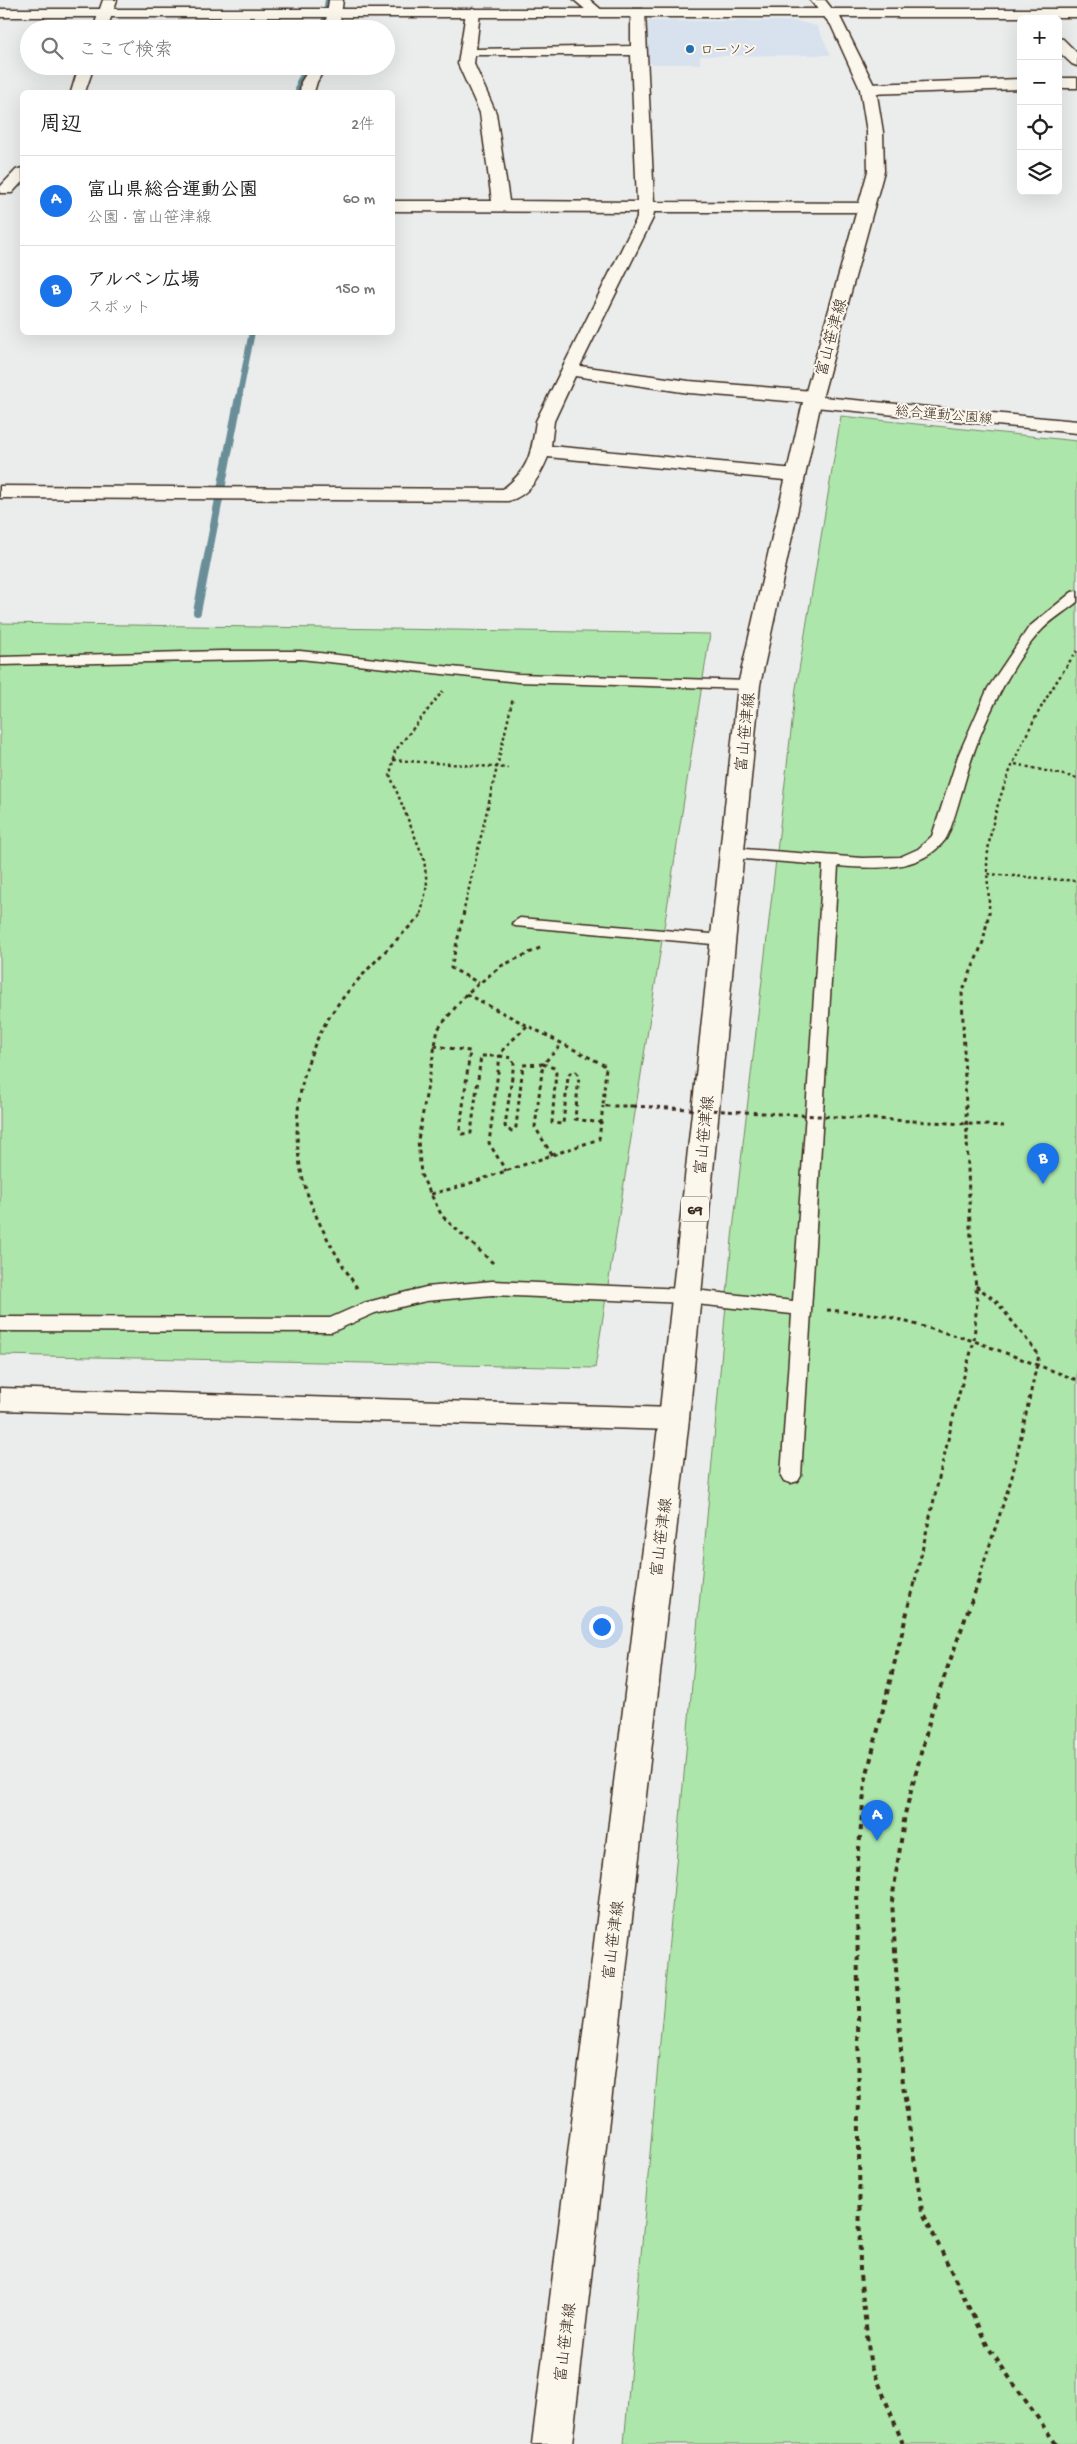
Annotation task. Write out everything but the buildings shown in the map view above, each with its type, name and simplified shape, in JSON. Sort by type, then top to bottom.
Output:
[{"type":"street","points":[[581,0],[596,12]]},
{"type":"street","points":[[103,20],[108,6]]},
{"type":"street","points":[[0,13],[108,6],[335,6],[473,12],[638,12],[822,7],[1017,15]]},
{"type":"street","points":[[333,20],[335,6]]},
{"type":"street","name":"富山笹津線","points":[[552,2444],[674,1419],[749,685],[813,399],[876,171],[875,132],[868,89],[838,24],[822,7]]},
{"type":"street","points":[[473,12],[466,64],[488,113],[501,206]]},
{"type":"street","points":[[0,492],[508,495],[529,478],[542,451],[545,420],[645,218],[638,12]]},
{"type":"street","points":[[1047,15],[1077,13]]},
{"type":"street","points":[[1062,46],[1077,61]]},
{"type":"street","points":[[480,52],[638,50]]},
{"type":"street","points":[[79,90],[84,75]]},
{"type":"street","points":[[307,90],[313,75]]},
{"type":"street","points":[[1062,83],[1077,83]]},
{"type":"street","points":[[868,89],[1017,84]]},
{"type":"street","points":[[9,190],[20,176]]},
{"type":"street","points":[[395,206],[866,207]]},
{"type":"street","name":"総合運動公園線","points":[[569,370],[689,387],[1077,427]]},
{"type":"street","points":[[542,451],[796,475]]},
{"type":"street","points":[[0,1399],[674,1419]]},
{"type":"lane","points":[[732,853],[862,863],[903,861],[923,852],[939,838],[965,756],[995,688],[1034,630],[1077,595]]},
{"type":"lane","points":[[0,661],[222,655],[300,655],[458,674],[518,678],[749,685]]},
{"type":"lane","points":[[791,1476],[831,860]]},
{"type":"lane","points":[[520,923],[723,940]]},
{"type":"lane","points":[[0,1324],[332,1325],[370,1308],[426,1294],[492,1288],[686,1296],[801,1308]]},
{"type":"path","points":[[903,2444],[870,2361],[860,2275],[857,1871],[865,1782],[894,1672],[957,1401],[974,1341],[976,1286],[970,1226],[962,993],[978,958],[990,912],[989,844],[1015,764],[1055,680],[1077,651]]},
{"type":"path","points":[[370,1308],[330,1247],[304,1183],[297,1140],[300,1086],[318,1038],[341,1000],[420,916],[427,885],[424,859],[390,775],[394,751],[458,674]]},
{"type":"path","points":[[479,983],[451,968],[518,678]]},
{"type":"path","points":[[393,760],[508,768]]},
{"type":"path","points":[[1015,764],[1077,778]]},
{"type":"path","points":[[988,874],[1077,881]]},
{"type":"path","points":[[521,1289],[442,1216],[421,1174],[418,1140],[438,1029],[466,994],[501,966],[581,928]]},
{"type":"path","points":[[431,1194],[599,1139],[606,1066],[466,994]]},
{"type":"path","points":[[506,1171],[489,1143],[500,1056],[504,1048],[527,1026]]},
{"type":"path","points":[[552,1155],[535,1127],[543,1064],[562,1044]]},
{"type":"path","points":[[434,1046],[470,1051],[460,1130],[462,1134],[466,1135],[471,1132],[481,1056],[512,1058],[514,1064],[505,1126],[508,1130],[512,1131],[516,1127],[523,1065],[528,1063],[543,1064],[554,1068],[556,1072],[552,1122],[563,1124],[568,1078],[570,1073],[576,1072],[578,1076],[575,1119],[581,1122],[601,1123]]},
{"type":"path","points":[[602,1106],[633,1106],[1004,1126]]},
{"type":"path","points":[[976,1286],[996,1301],[1039,1355],[1012,1477],[967,1616],[932,1711],[905,1814],[892,1901],[902,2085],[922,2212],[988,2347],[1056,2444]]},
{"type":"path","points":[[801,1308],[882,1315],[974,1341],[1077,1380]]},
{"type":"shaded area","points":[[646,21],[796,21],[817,26],[831,55],[700,56],[700,64],[649,64]]},
{"type":"green space","points":[[841,416],[1077,441],[1077,2444],[624,2444],[732,1238],[796,688]]},
{"type":"green space","points":[[0,623],[710,634],[595,1368],[0,1355]]},
{"type":"waterway","points":[[325,20],[328,0]]},
{"type":"waterway","points":[[298,90],[299,82],[303,75]]},
{"type":"waterway","points":[[239,398],[251,335]]},
{"type":"waterway","points":[[197,612],[239,397]]},
{"type":"place","name":"ローソン","points":[[690,49]]},
{"type":"place","name":"アルペン広場","points":[[1043,1184]]},
{"type":"place","name":"富山県総合運動公園","points":[[877,1841]]}]
